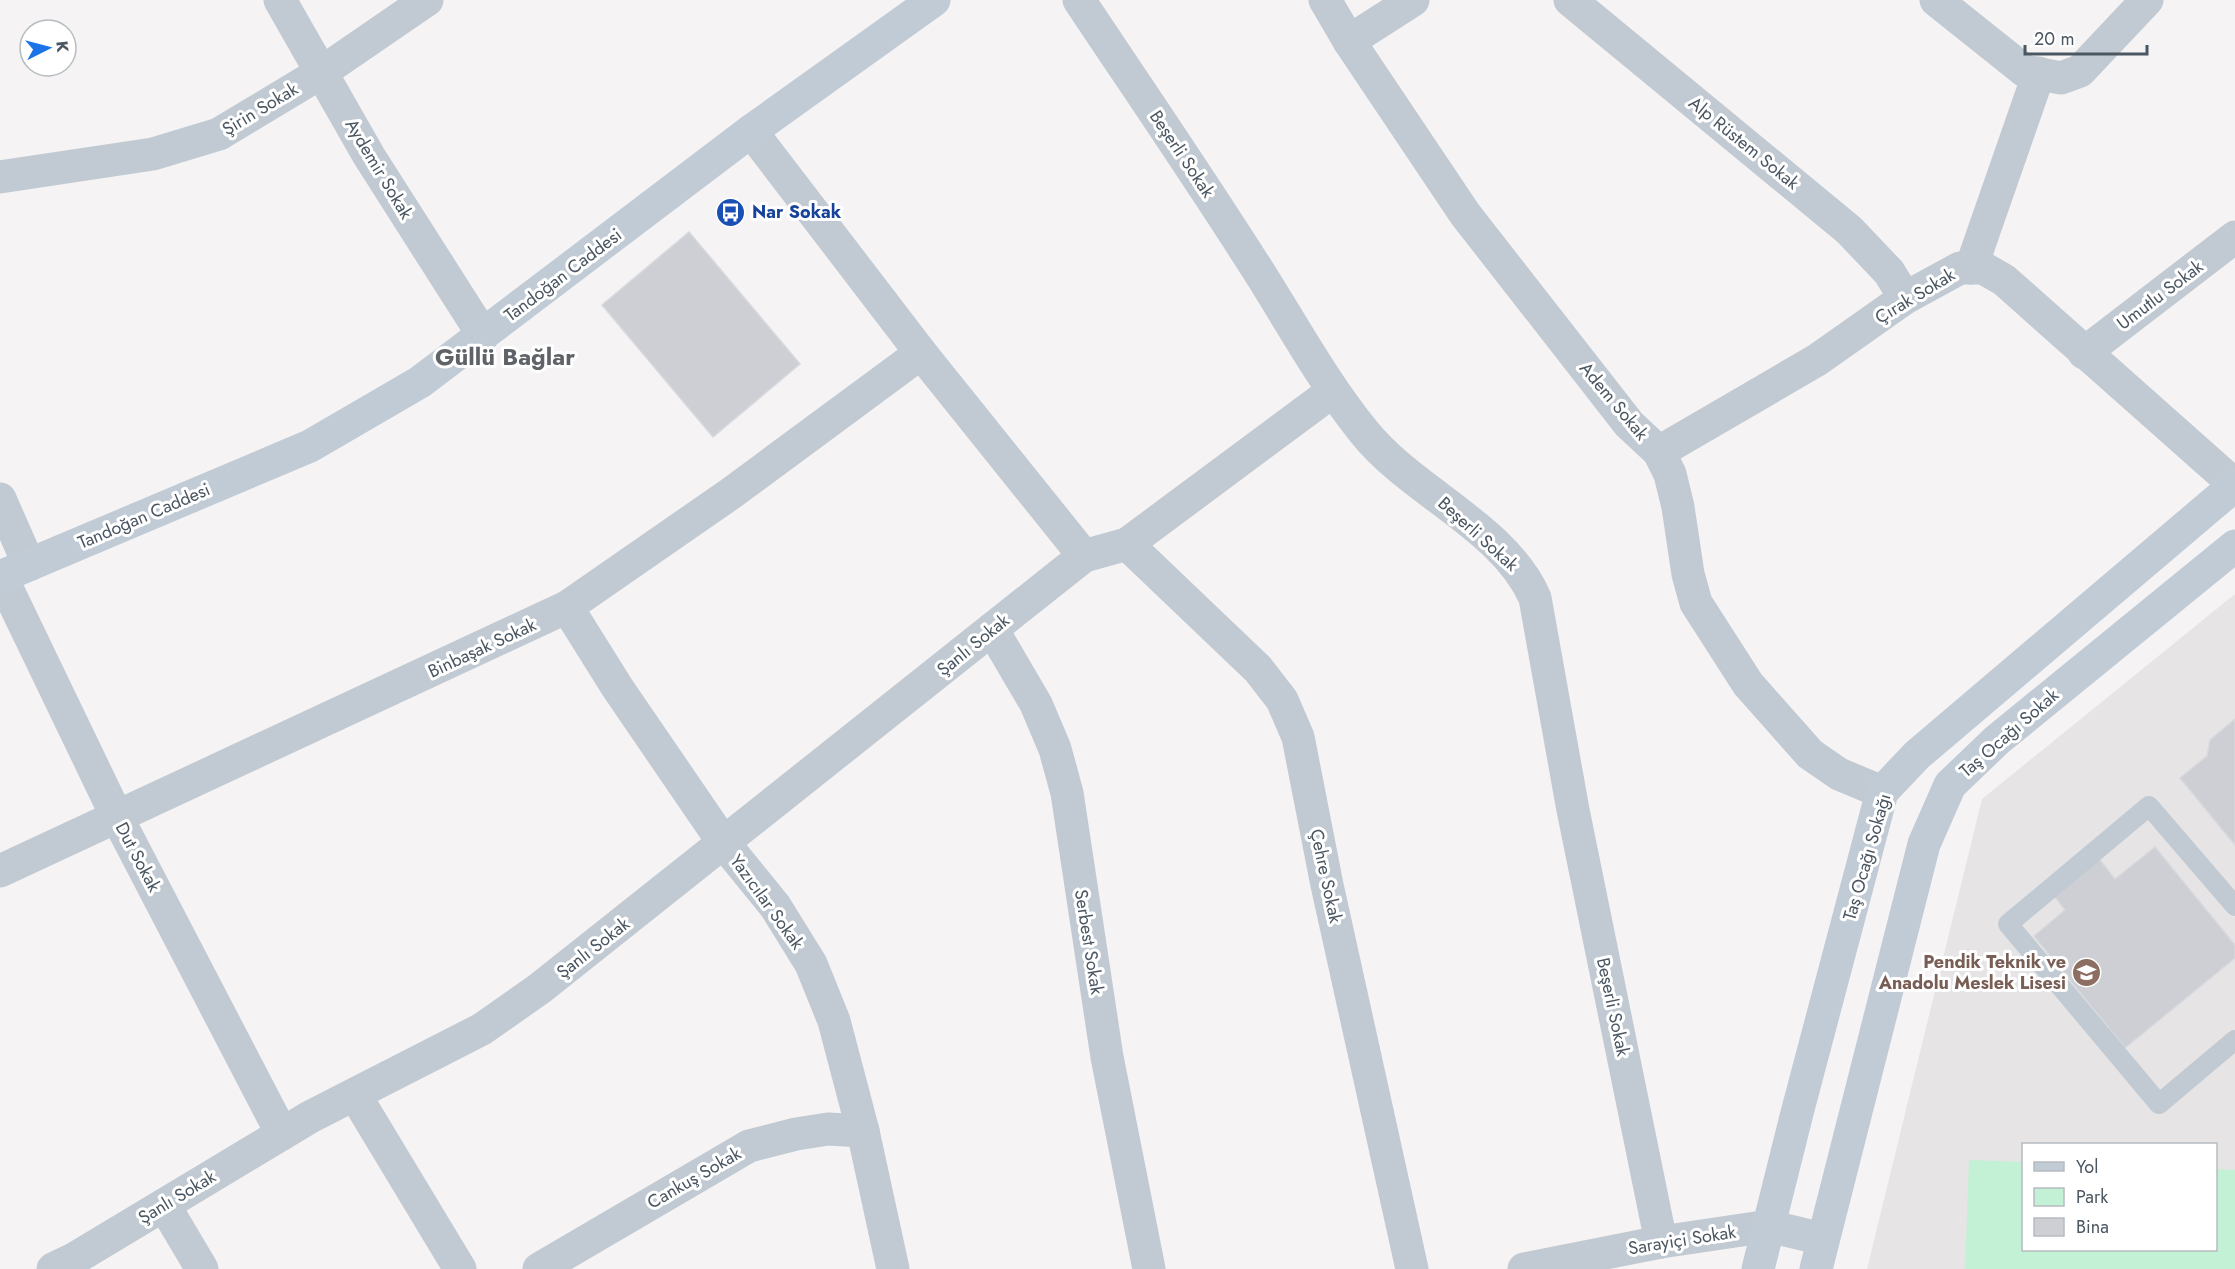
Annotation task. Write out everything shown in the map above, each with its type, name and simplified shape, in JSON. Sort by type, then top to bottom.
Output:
[{"type":"street","name":"Aydemir Sokak","points":[[280,0],[369,156],[483,335]]},
{"type":"street","name":"Şirin Sokak","points":[[0,177],[153,154],[219,134],[322,72],[427,0]]},
{"type":"street","name":"Tandoğan Caddesi","points":[[10,573],[310,447],[420,382],[751,131],[934,0]]},
{"type":"street","name":"Beşerli Sokak","points":[[1079,0],[1224,217],[1333,391],[1365,434],[1398,466],[1506,555],[1527,578],[1535,598],[1573,810],[1661,1242]]},
{"type":"street","name":"Adem Sokak","points":[[1325,0],[1349,41],[1465,214],[1629,424],[1659,452],[1670,474],[1678,507],[1688,574],[1696,603],[1748,684],[1810,754],[1839,774],[1882,792]]},
{"type":"street","points":[[1349,41],[1413,0]]},
{"type":"street","name":"Alp Rüstem Sokak","points":[[1570,0],[1849,230],[1889,272],[1905,298]]},
{"type":"street","points":[[1936,0],[2025,71],[2061,78],[2080,71],[2147,0]]},
{"type":"street","points":[[1971,268],[2038,73]]},
{"type":"street","points":[[751,131],[921,353],[1084,556],[1127,544],[1333,391]]},
{"type":"street","name":"Umutlu Sokak","points":[[2084,353],[2235,237]]},
{"type":"street","name":"Çırak Sokak","points":[[1659,452],[1817,360],[1905,298],[1960,268],[1983,268],[2004,280],[2235,485]]},
{"type":"street","name":"Binbaşak Sokak","points":[[0,871],[567,607],[730,494],[921,353]]},
{"type":"street","name":"Taş Ocağı Sokağı","points":[[1758,1269],[1882,792],[1917,755],[2235,485]]},
{"type":"street","name":"Dut Sokak","points":[[0,499],[10,573],[117,817],[282,1134]]},
{"type":"street","name":"Çehre Sokak","points":[[1127,544],[1258,669],[1282,700],[1298,737],[1412,1269]]},
{"type":"street","name":"Taş Ocağı Sokak","points":[[1820,1254],[1924,844],[1950,785],[1997,740],[2235,546]]},
{"type":"street","name":"Şanlı Sokak","points":[[53,1269],[310,1117],[483,1029],[584,955],[1084,556]]},
{"type":"street","name":"Yazıcılar Sokak","points":[[567,607],[617,687],[723,842],[775,906],[811,964],[834,1021],[863,1131],[893,1269]]},
{"type":"street","name":"Serbest Sokak","points":[[992,629],[1036,704],[1055,749],[1067,793],[1105,1046],[1149,1269]]},
{"type":"street","points":[[355,1095],[460,1269]]},
{"type":"street","name":"Cankuş Sokak","points":[[539,1269],[749,1146],[796,1134],[828,1129],[863,1131]]},
{"type":"street","points":[[164,1205],[202,1269]]},
{"type":"street","points":[[1769,1226],[1820,1254]]},
{"type":"street","name":"Sarayiçi Sokak","points":[[1524,1269],[1661,1242],[1769,1226]]},
{"type":"lane","points":[[2235,906],[2149,806],[2008,924],[2159,1104],[2235,1040]]},
{"type":"shaded area","name":"Pendik Teknik ve Anadolu Meslek Lisesi","points":[[2235,594],[2235,1269],[1867,1269],[1982,799]]},
{"type":"green space","points":[[1969,1160],[2022,1162],[2022,1251],[2217,1251],[2217,1169],[2235,1170],[2235,1269],[1965,1269]]},
{"type":"building","points":[[689,232],[800,364],[713,437],[602,305]]},
{"type":"building","points":[[2235,719],[2235,845],[2180,778],[2207,756],[2210,740]]},
{"type":"building","points":[[2155,847],[2235,945],[2235,958],[2125,1048],[2034,936],[2065,910],[2052,893],[2097,856],[2115,879]]},
{"type":"place","name":"Nar Sokak","points":[[731,212]]},
{"type":"place","name":"Pendik Teknik ve Anadolu Meslek Lisesi","points":[[2087,972]]},
{"type":"district","name":"Güllü Bağlar","points":[[505,357]]}]
